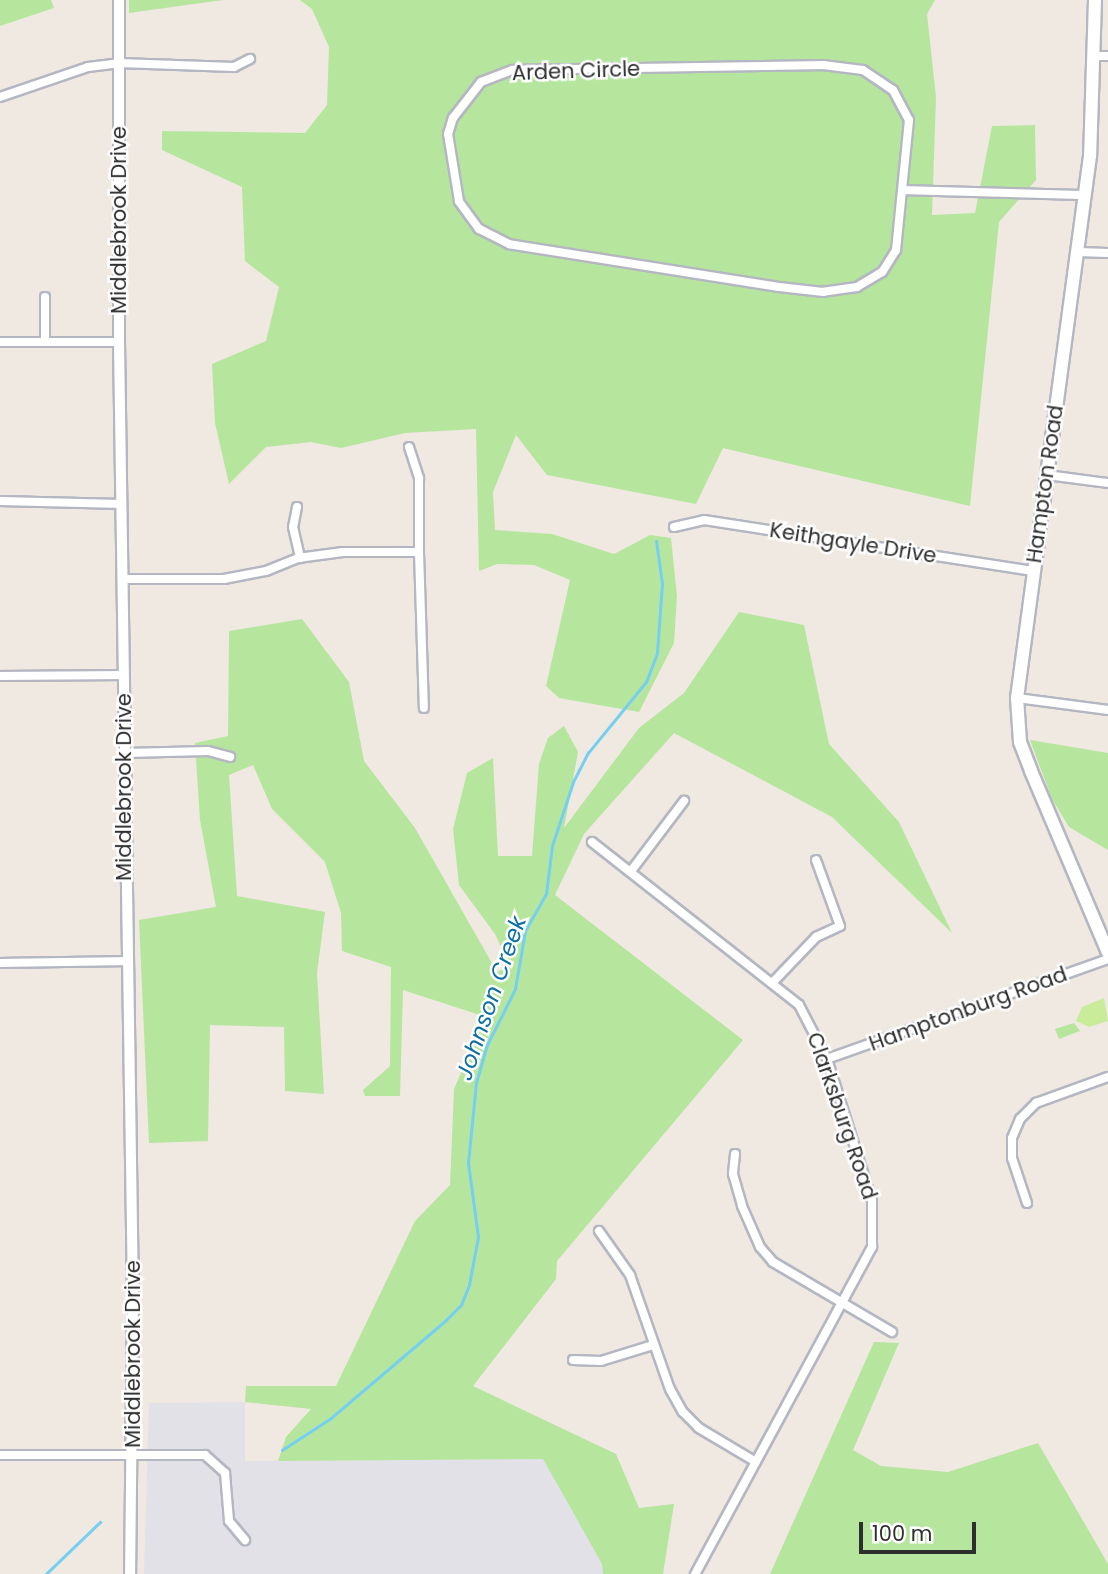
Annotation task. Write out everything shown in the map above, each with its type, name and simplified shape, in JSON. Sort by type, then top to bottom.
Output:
[{"type":"main road","name":"Hampton Road","points":[[1095,0],[1102,56],[1086,195],[1017,698],[1020,742],[1108,951]]},
{"type":"street","name":"Middlebrook Drive","points":[[119,0],[119,342],[134,1454],[131,1574]]},
{"type":"street","points":[[0,97],[88,67],[119,63],[234,67],[250,60]]},
{"type":"street","name":"Arden Circle","points":[[823,65],[863,70],[893,90],[909,120],[905,190],[897,250],[882,272],[857,287],[823,292],[779,287],[509,244],[479,229],[459,201],[448,134],[459,106],[481,82],[513,70],[823,65]]},
{"type":"street","points":[[905,190],[1086,195]]},
{"type":"street","points":[[1078,252],[1108,253]]},
{"type":"street","points":[[45,297],[45,342]]},
{"type":"street","points":[[0,342],[119,342]]},
{"type":"street","points":[[409,447],[419,478],[424,708]]},
{"type":"street","points":[[1047,475],[1108,483]]},
{"type":"street","points":[[0,501],[121,504]]},
{"type":"street","points":[[297,507],[293,527],[300,558]]},
{"type":"street","name":"Keithgayle Drive","points":[[674,527],[704,520],[1033,572]]},
{"type":"street","points":[[122,579],[223,579],[300,558],[343,552],[419,552]]},
{"type":"street","points":[[0,676],[123,675]]},
{"type":"street","points":[[1017,698],[1108,710]]},
{"type":"street","points":[[125,753],[208,751],[230,757]]},
{"type":"street","points":[[631,870],[684,801]]},
{"type":"street","name":"Clarksburg Road","points":[[593,842],[774,981],[799,1005],[827,1059],[872,1201],[876,1224],[872,1247],[695,1574]]},
{"type":"street","points":[[774,981],[816,937],[840,926],[816,860]]},
{"type":"street","name":"Hamptonburg Road","points":[[827,1059],[1108,959]]},
{"type":"street","points":[[0,964],[128,961]]},
{"type":"street","points":[[1027,1203],[1012,1158],[1012,1138],[1020,1119],[1036,1103],[1108,1077]]},
{"type":"street","points":[[735,1154],[733,1174],[760,1247],[795,1279],[892,1332]]},
{"type":"street","points":[[599,1231],[630,1275],[653,1345],[683,1412],[699,1428],[756,1462]]},
{"type":"street","points":[[573,1360],[601,1361],[653,1345]]},
{"type":"street","points":[[0,1455],[200,1454],[215,1460],[228,1478],[231,1528],[245,1540]]},
{"type":"shaded area","points":[[245,1402],[245,1461],[543,1459],[602,1564],[603,1574],[144,1574],[149,1403]]},
{"type":"green space","points":[[0,0],[51,0],[54,8],[0,26]]},
{"type":"green space","points":[[129,0],[223,0],[129,13]]},
{"type":"green space","points":[[300,0],[935,0],[927,14],[936,97],[932,215],[975,213],[992,126],[1035,125],[1036,180],[999,222],[970,506],[723,448],[696,504],[547,475],[516,435],[493,492],[495,530],[552,534],[614,554],[650,535],[671,538],[677,596],[674,643],[639,712],[559,698],[546,686],[570,580],[534,565],[497,564],[479,571],[476,429],[405,433],[341,448],[311,442],[266,447],[229,484],[215,423],[212,364],[266,341],[279,287],[245,261],[242,187],[162,150],[162,131],[305,133],[327,105],[329,47],[312,9]]},
{"type":"green space","points":[[739,612],[804,625],[829,744],[899,822],[952,933],[832,817],[674,733],[584,834],[555,895],[743,1040],[557,1261],[556,1279],[473,1386],[616,1454],[639,1508],[674,1504],[663,1574],[603,1574],[602,1564],[543,1459],[278,1461],[286,1437],[311,1409],[245,1402],[246,1386],[336,1386],[415,1221],[450,1185],[454,1089],[486,1017],[403,990],[400,1096],[365,1096],[363,1090],[390,1066],[391,967],[342,951],[341,913],[325,862],[272,809],[253,765],[229,775],[237,896],[325,912],[317,973],[324,1094],[285,1091],[284,1027],[210,1025],[208,1141],[149,1143],[139,920],[216,907],[200,820],[195,743],[228,736],[229,631],[302,619],[349,682],[364,761],[415,828],[497,972],[510,966],[495,934],[459,885],[453,829],[467,773],[493,758],[498,856],[532,856],[539,764],[548,738],[564,726],[578,752],[564,828],[639,728],[684,693]]},
{"type":"green space","points":[[1030,740],[1108,753],[1108,850],[1069,827],[1052,799]]},
{"type":"green space","points":[[1104,998],[1108,1021],[1089,1027],[1076,1021],[1082,1007]]},
{"type":"green space","points":[[1074,1023],[1080,1031],[1059,1039],[1055,1029]]},
{"type":"green space","points":[[874,1342],[899,1343],[853,1450],[881,1466],[948,1472],[1038,1443],[1108,1564],[1108,1574],[770,1574]]},
{"type":"waterway","name":"Johnson Creek","points":[[282,1450],[331,1418],[461,1305],[469,1285],[478,1237],[468,1163],[476,1083],[487,1045],[515,989],[525,931],[546,894],[552,846],[573,782],[588,753],[646,682],[657,653],[662,584],[656,541]]},
{"type":"waterway","name":"Johnson Creek","points":[[46,1574],[100,1522]]}]
